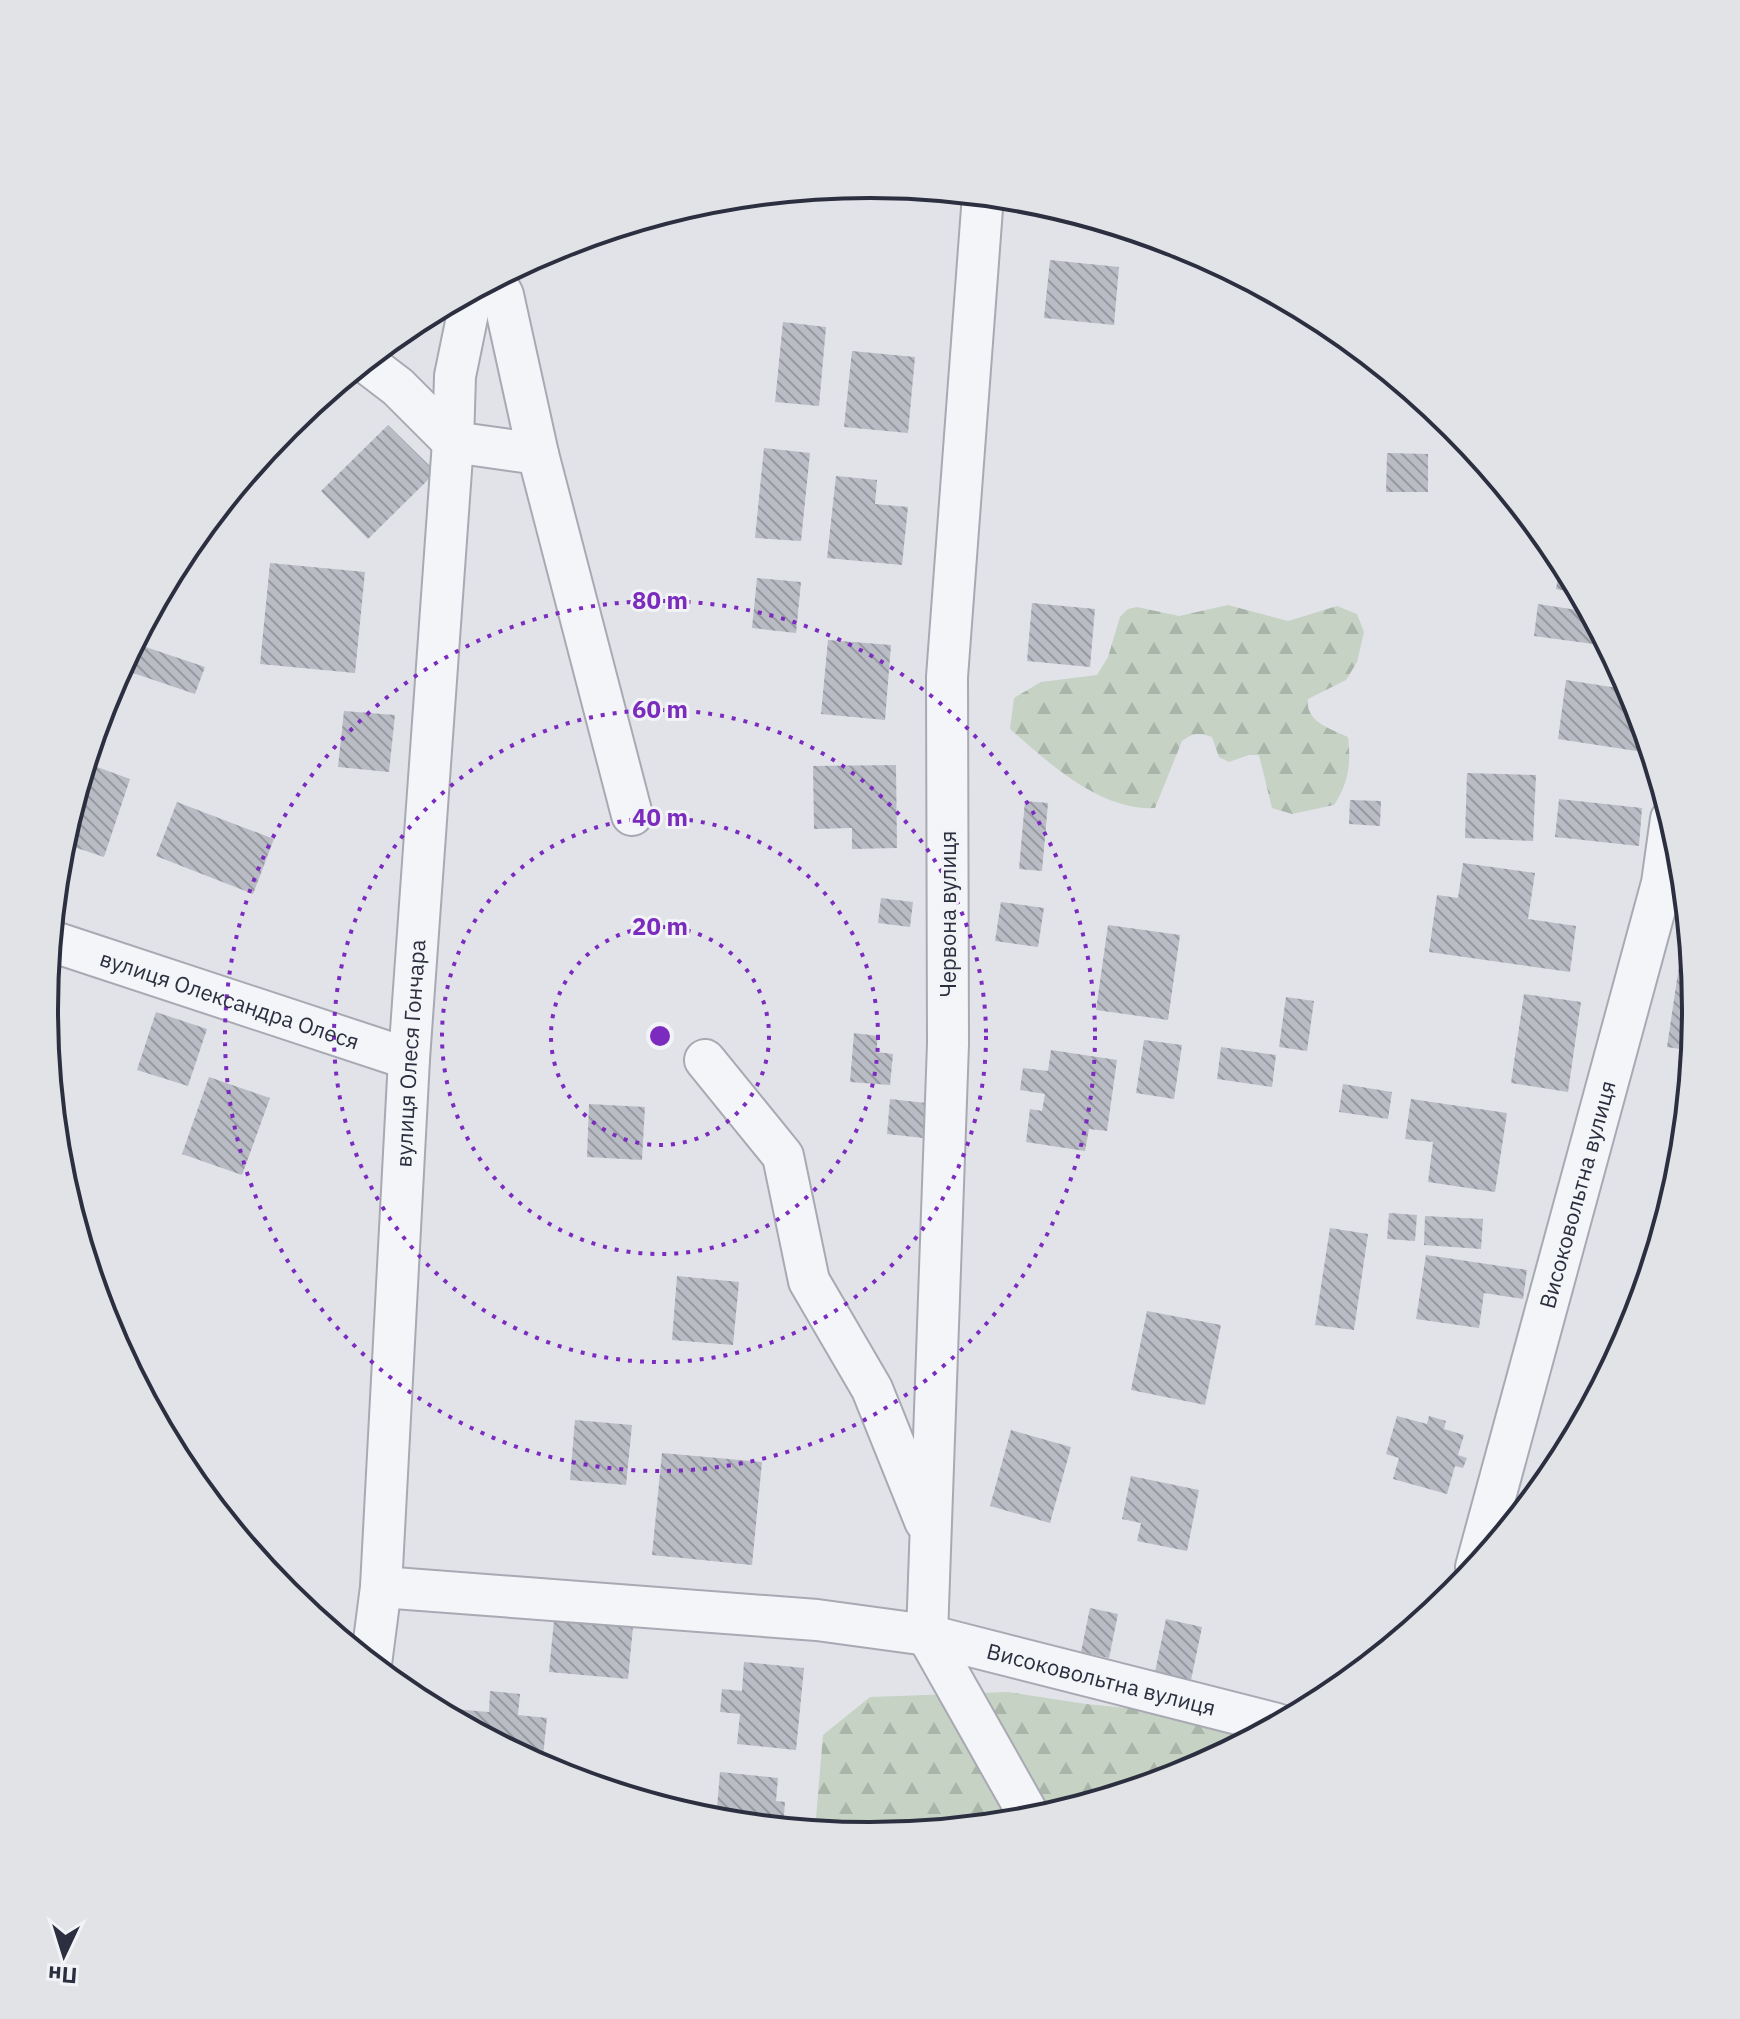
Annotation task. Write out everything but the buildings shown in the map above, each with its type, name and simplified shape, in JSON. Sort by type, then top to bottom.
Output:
[{"type":"street","name":"Червона вулиця","points":[[927,1635],[948,1044],[947,677],[982,205]]},
{"type":"street","points":[[499,287],[538,454],[632,815]]},
{"type":"street","name":"вулиця Олеся Гончара","points":[[373,1651],[381,1587],[409,1059],[453,442],[455,376],[470,303]]},
{"type":"street","points":[[373,368],[398,387],[453,442],[538,454]]},
{"type":"street","points":[[398,387],[434,396],[455,376]]},
{"type":"street","name":"Високовольтна вулиця","points":[[1484,1541],[1672,888]]},
{"type":"street","name":"вулиця Олександра Олеся","points":[[61,944],[409,1059]]},
{"type":"street","points":[[705,1060],[783,1156],[809,1281],[872,1389],[931,1536]]},
{"type":"street","name":"Високовольтна вулиця","points":[[381,1587],[817,1620],[927,1635],[1262,1720]]},
{"type":"street","points":[[927,1635],[1024,1807]]},
{"type":"green space","points":[[1228,605],[1288,621],[1337,606],[1357,614],[1364,632],[1357,662],[1346,680],[1308,699],[1310,713],[1315,719],[1348,737],[1348,772],[1334,805],[1292,814],[1272,808],[1259,755],[1229,762],[1219,757],[1212,737],[1199,734],[1182,741],[1155,808],[1135,807],[1115,802],[1076,782],[1010,729],[1014,698],[1041,682],[1097,675],[1108,657],[1120,617],[1128,609],[1137,607],[1179,616]]},
{"type":"green space","points":[[1008,1692],[1158,1711],[1238,1733],[1181,1760],[1131,1778],[1028,1806],[923,1820],[816,1820],[823,1735],[870,1697]]}]
